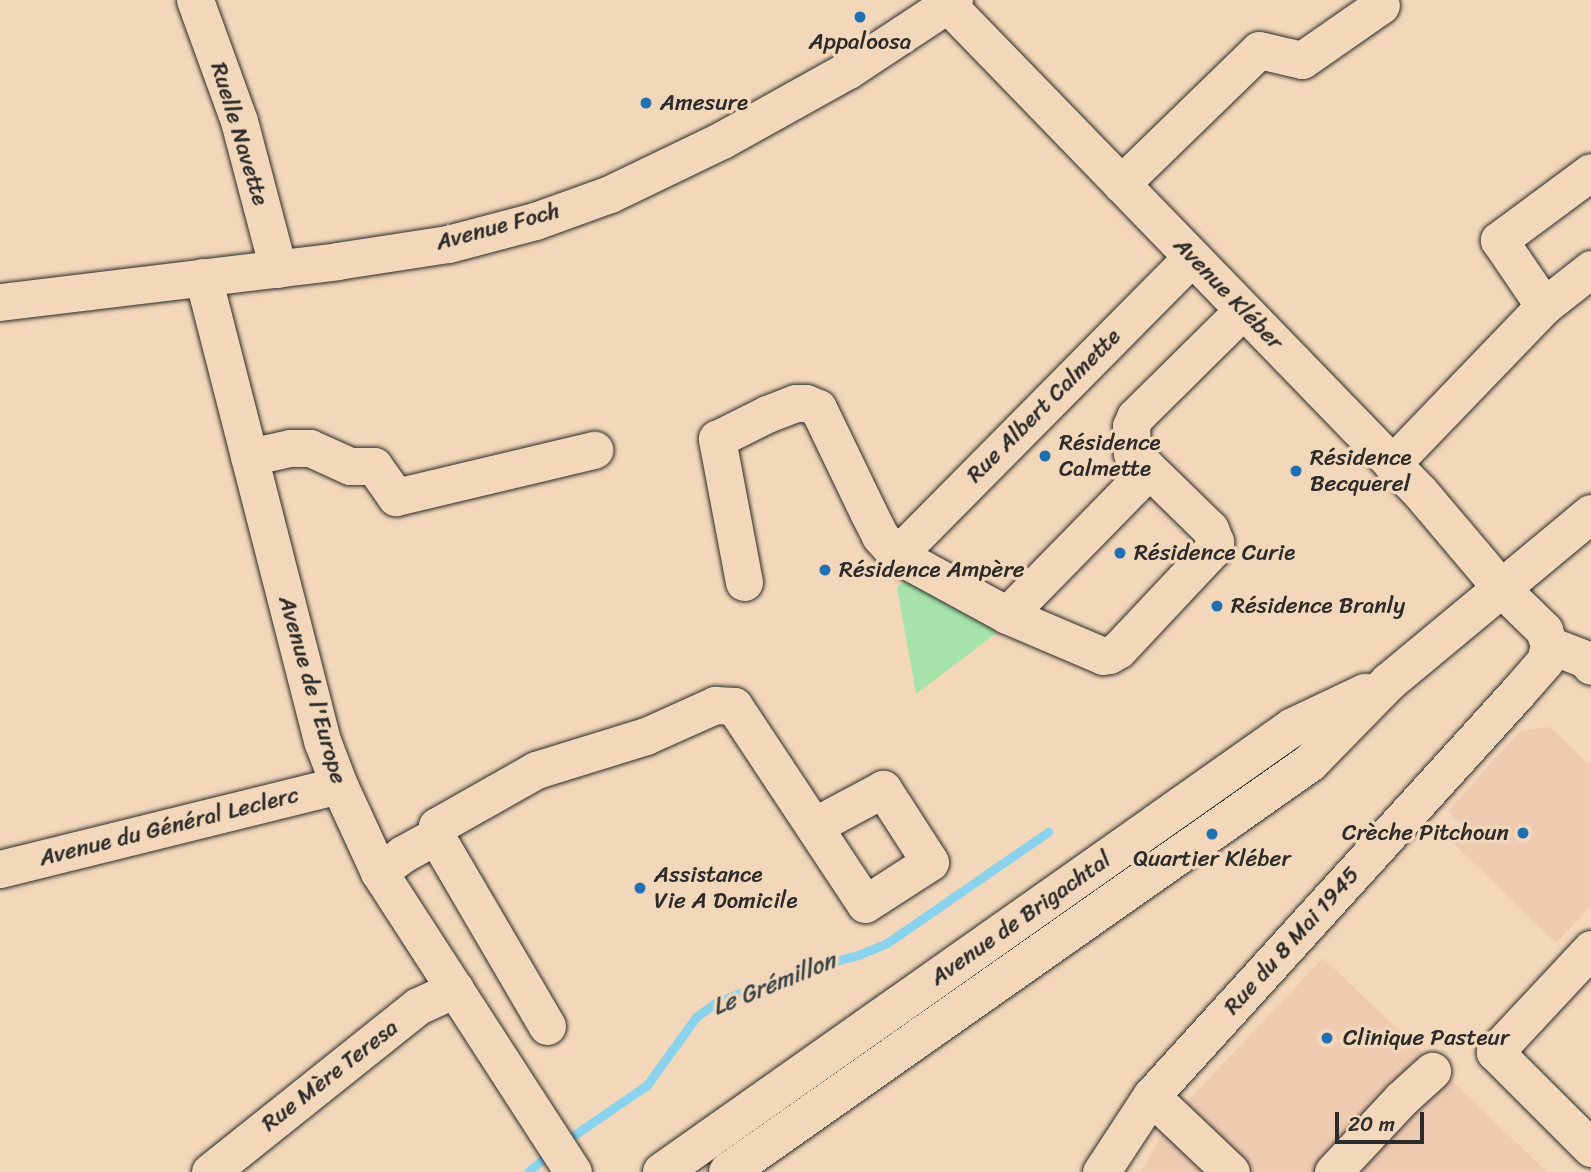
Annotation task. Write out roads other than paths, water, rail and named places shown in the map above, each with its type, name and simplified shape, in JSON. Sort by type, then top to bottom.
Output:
[{"type":"main road","name":"Avenue de Brigachtal","points":[[728,1172],[1310,763],[1389,682],[1591,514]]},
{"type":"main road","name":"Avenue de Brigachtal","points":[[662,1172],[1293,727],[1389,682]]},
{"type":"street","name":"Ruelle Navette","points":[[195,0],[239,121],[278,269]]},
{"type":"street","name":"Avenue Foch","points":[[0,302],[278,269],[449,244],[535,220],[610,194],[663,170],[790,103],[901,38],[951,3]]},
{"type":"street","name":"Avenue Kléber","points":[[951,3],[1121,184],[1392,464],[1446,522],[1502,589]]},
{"type":"street","points":[[1121,184],[1259,50],[1302,60],[1381,5]]},
{"type":"street","points":[[1544,306],[1499,240],[1591,172]]},
{"type":"street","name":"Rue Albert Calmette","points":[[897,555],[1192,257]]},
{"type":"street","points":[[1392,464],[1544,306],[1591,269]]},
{"type":"street","name":"Avenue de l'Europe","points":[[203,277],[323,743],[338,785],[379,872],[573,1172]]},
{"type":"street","points":[[744,582],[718,439],[796,403],[818,408],[867,512],[880,536],[897,555],[1007,615],[1103,656],[1118,650],[1212,550],[1215,542],[1210,529],[1132,453],[1129,433],[1135,417],[1243,310]]},
{"type":"street","points":[[249,457],[290,448],[310,448],[350,466],[374,466],[396,497],[594,450]]},
{"type":"street","points":[[1007,615],[1149,470]]},
{"type":"street","points":[[1502,589],[1544,630],[1549,645],[1585,659],[1591,666]]},
{"type":"street","name":"Rue du 8 Mai 1945","points":[[1101,1172],[1151,1096],[1527,682],[1545,661],[1549,645]]},
{"type":"street","points":[[547,1026],[436,836],[437,826],[536,770],[646,736],[715,705],[734,706],[814,826]]},
{"type":"street","name":"Avenue du Général Leclerc","points":[[0,869],[338,785]]},
{"type":"street","points":[[379,872],[403,854],[436,836]]},
{"type":"street","points":[[1591,949],[1495,1052],[1591,1148]]},
{"type":"street","name":"Rue Mère Teresa","points":[[209,1172],[418,1006],[455,989]]},
{"type":"street","points":[[1333,1172],[1401,1099],[1432,1071]]},
{"type":"street","points":[[1151,1096],[1231,1172]]},
{"type":"waterway","name":"Le Grémillon","points":[[564,1142],[647,1085],[696,1017],[715,1003],[789,974],[858,955],[887,943],[1048,832]]},
{"type":"waterway","name":"Le Grémillon","points":[[528,1172],[550,1153]]},
{"type":"place","name":"Appaloosa","points":[[860,17]]},
{"type":"place","name":"Amesure","points":[[646,103]]},
{"type":"place","name":"Résidence Calmette","points":[[1045,456]]},
{"type":"place","name":"Résidence Becquerel","points":[[1296,471]]},
{"type":"place","name":"Résidence Curie","points":[[1120,553]]},
{"type":"place","name":"Résidence Ampère","points":[[825,570]]},
{"type":"place","name":"Résidence Branly","points":[[1217,606]]},
{"type":"place","name":"Crèche Pitchoun","points":[[1523,833]]},
{"type":"place","name":"Quartier Kléber","points":[[1212,834]]},
{"type":"place","name":"Assistance Vie A Domicile","points":[[640,888]]},
{"type":"place","name":"Clinique Pasteur","points":[[1327,1038]]}]
